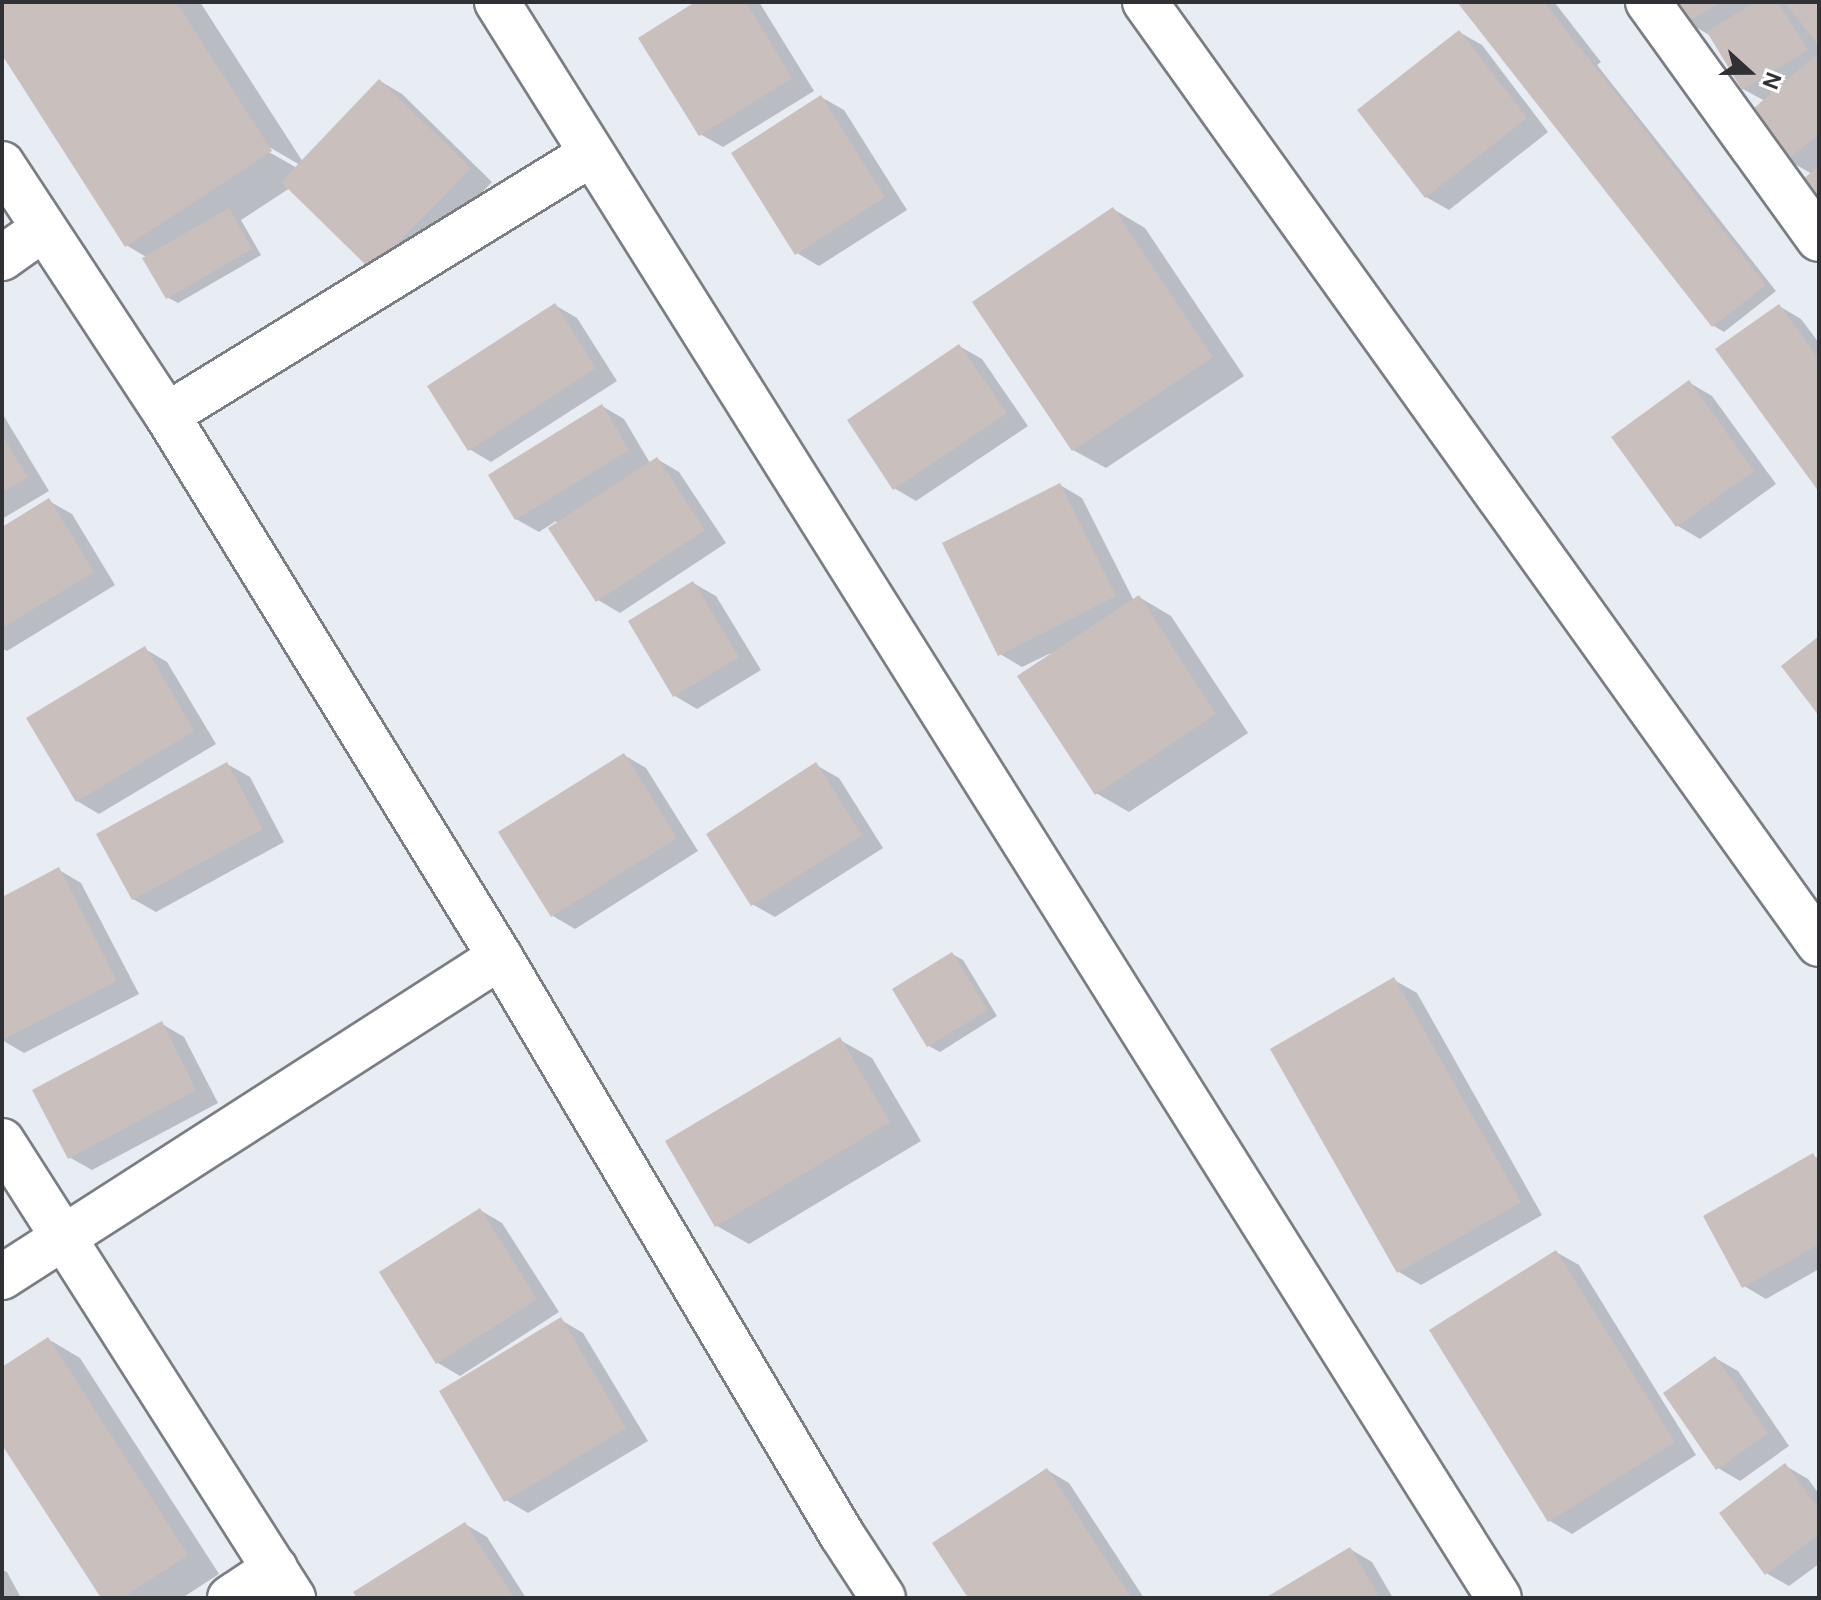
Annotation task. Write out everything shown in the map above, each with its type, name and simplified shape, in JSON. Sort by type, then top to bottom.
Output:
[{"type":"street","points":[[497,2],[590,155],[1499,1598]]},
{"type":"street","points":[[1145,2],[1819,944]]},
{"type":"street","points":[[1648,2],[1819,239]]},
{"type":"street","points":[[167,415],[590,155]]},
{"type":"street","points":[[2,164],[167,415],[500,957],[842,1535],[883,1598]]},
{"type":"street","points":[[2,258],[43,229]]},
{"type":"street","points":[[2,1277],[500,957]]},
{"type":"street","points":[[2,1141],[284,1583],[230,1598]]},
{"type":"building","points":[[2,2],[176,2],[272,151],[125,247],[2,55]]},
{"type":"building","points":[[695,2],[746,2],[792,78],[699,136],[638,38]]},
{"type":"building","points":[[1457,2],[1544,2],[1766,285],[1712,327]]},
{"type":"building","points":[[1673,2],[1721,2],[1686,23]]},
{"type":"building","points":[[1755,2],[1778,2],[1808,50],[1742,90],[1707,32]]},
{"type":"building","points":[[1785,2],[1819,2],[1819,46]]},
{"type":"building","points":[[1459,30],[1527,118],[1425,198],[1357,110]]},
{"type":"building","points":[[1815,56],[1819,61],[1819,134],[1786,161],[1747,114]]},
{"type":"building","points":[[379,79],[471,168],[371,270],[281,182]]},
{"type":"building","points":[[821,95],[885,197],[795,255],[731,153]]},
{"type":"building","points":[[1819,166],[1819,202],[1802,180]]},
{"type":"building","points":[[1113,207],[1213,357],[1072,451],[972,302]]},
{"type":"building","points":[[229,208],[252,249],[166,299],[142,258]]},
{"type":"building","points":[[555,303],[596,368],[468,451],[427,386]]},
{"type":"building","points":[[1779,304],[1819,359],[1819,492],[1715,349]]},
{"type":"building","points":[[959,344],[1007,413],[893,490],[847,420]]},
{"type":"building","points":[[1689,380],[1754,471],[1676,527],[1611,437]]},
{"type":"building","points":[[602,404],[629,450],[515,520],[488,475]]},
{"type":"building","points":[[2,435],[28,477],[2,493]]},
{"type":"building","points":[[657,457],[705,530],[596,602],[548,528]]},
{"type":"building","points":[[1060,483],[1116,596],[998,656],[942,543]]},
{"type":"building","points":[[49,498],[94,572],[2,628],[2,527]]},
{"type":"building","points":[[693,581],[739,657],[673,697],[628,621]]},
{"type":"building","points":[[1139,595],[1216,714],[1095,795],[1017,676]]},
{"type":"building","points":[[1819,636],[1819,716],[1781,666]]},
{"type":"building","points":[[145,646],[194,731],[76,802],[26,718]]},
{"type":"building","points":[[624,753],[677,838],[551,917],[498,832]]},
{"type":"building","points":[[227,762],[263,829],[132,900],[96,834]]},
{"type":"building","points":[[816,762],[862,835],[751,906],[706,834]]},
{"type":"building","points":[[59,867],[117,981],[2,1040],[2,897]]},
{"type":"building","points":[[952,952],[988,1010],[927,1047],[892,989]]},
{"type":"building","points":[[1394,977],[1521,1202],[1397,1273],[1270,1049]]},
{"type":"building","points":[[162,1021],[196,1090],[68,1159],[32,1090]]},
{"type":"building","points":[[840,1037],[890,1122],[715,1227],[665,1141]]},
{"type":"building","points":[[1813,1153],[1819,1164],[1819,1244],[1742,1288],[1703,1216]]},
{"type":"building","points":[[480,1208],[537,1299],[436,1364],[379,1272]]},
{"type":"building","points":[[1556,1250],[1675,1442],[1548,1522],[1429,1330]]},
{"type":"building","points":[[561,1317],[626,1428],[504,1502],[439,1391]]},
{"type":"building","points":[[48,1337],[188,1555],[122,1598],[101,1598],[2,1445],[2,1367]]},
{"type":"building","points":[[1715,1356],[1768,1433],[1716,1470],[1663,1393]]},
{"type":"building","points":[[1785,1463],[1819,1509],[1819,1534],[1765,1575],[1719,1513]]},
{"type":"building","points":[[1047,1468],[1132,1598],[968,1598],[932,1543]]},
{"type":"building","points":[[465,1522],[514,1598],[357,1598],[353,1592]]},
{"type":"building","points":[[1350,1547],[1380,1598],[1265,1598]]}]
